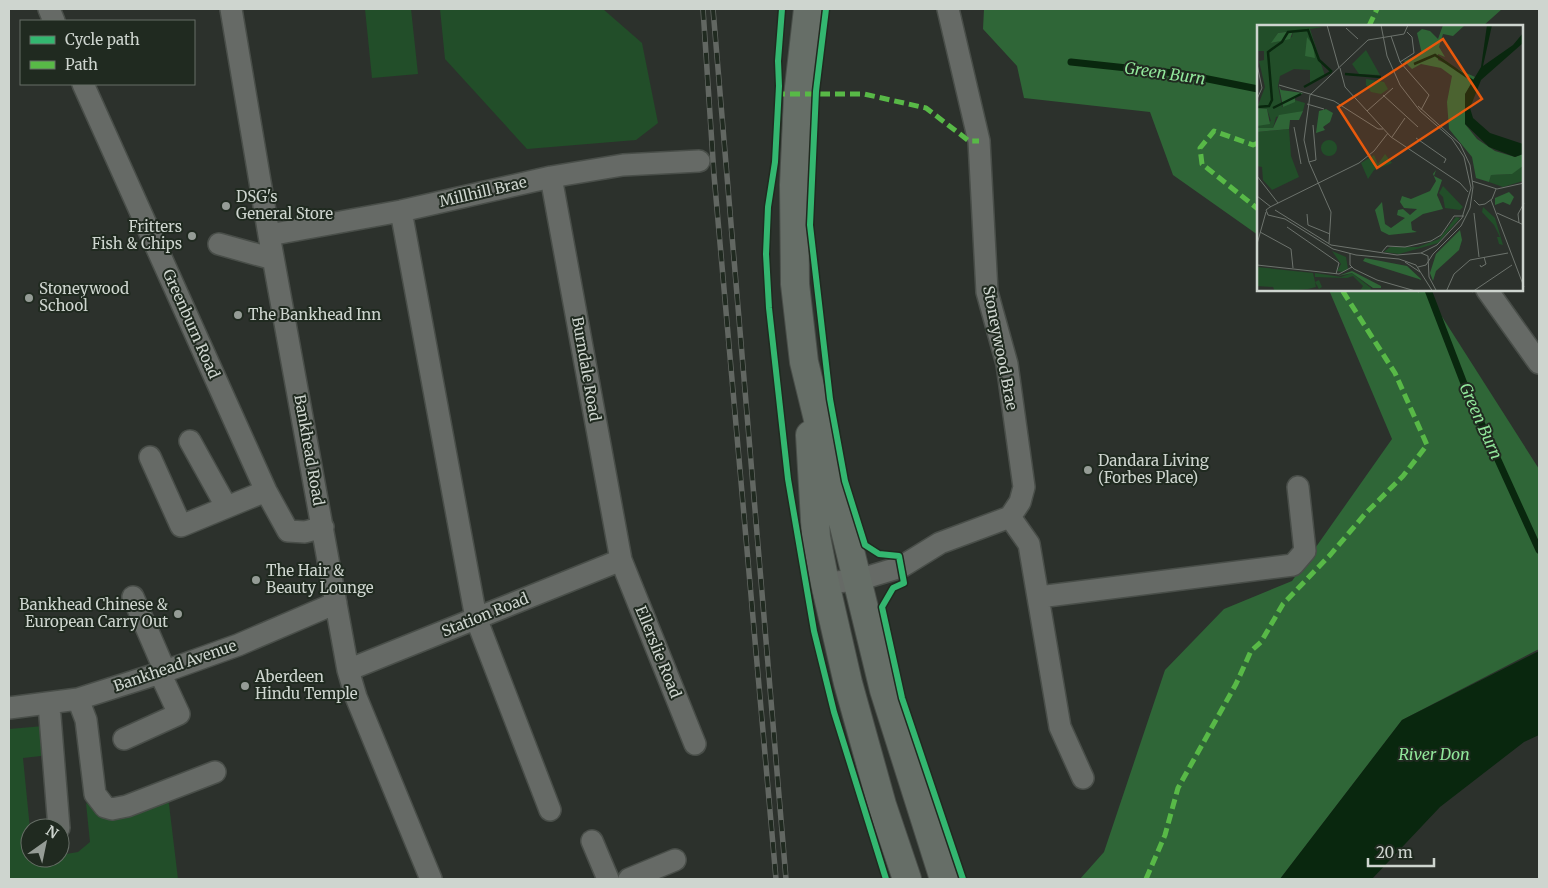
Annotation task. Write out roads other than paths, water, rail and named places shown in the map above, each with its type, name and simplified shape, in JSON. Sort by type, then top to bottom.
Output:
[{"type":"main road","points":[[808,9],[798,96],[794,185],[795,284],[807,374],[813,506],[825,582],[848,683],[882,805],[907,879]]},
{"type":"main road","points":[[807,374],[884,690],[944,879]]},
{"type":"street","name":"Bankhead Road","points":[[231,9],[273,260],[348,670],[356,697],[431,879]]},
{"type":"street","name":"Stoneywood Brae","points":[[948,9],[979,141],[987,292],[1007,364],[1024,487],[1020,502],[1010,517]]},
{"type":"street","name":"Greenburn Road","points":[[83,85],[266,491],[288,531],[305,532],[323,527]]},
{"type":"street","name":"Millhill Brae","points":[[269,235],[401,211],[551,177],[624,165],[699,161]]},
{"type":"street","name":"Burndale Road","points":[[551,177],[621,560]]},
{"type":"street","points":[[401,211],[476,618],[550,810]]},
{"type":"street","points":[[219,244],[273,260]]},
{"type":"street","points":[[1488,291],[1539,363]]},
{"type":"street","points":[[190,442],[226,506]]},
{"type":"street","points":[[150,457],[181,526],[266,491]]},
{"type":"street","points":[[1039,597],[1293,564],[1305,551],[1298,487]]},
{"type":"street","points":[[825,582],[858,580],[901,566],[940,542],[1010,517],[1029,544],[1060,727],[1083,778]]},
{"type":"street","name":"Station Road","points":[[348,670],[621,560]]},
{"type":"street","name":"Ellerslie Road","points":[[621,560],[695,744]]},
{"type":"street","points":[[124,739],[179,714],[133,597]]},
{"type":"street","name":"Bankhead Avenue","points":[[9,708],[78,699],[238,645],[336,603]]},
{"type":"street","points":[[78,699],[86,720],[95,794],[105,807],[112,809],[127,806],[215,772]]},
{"type":"street","points":[[48,704],[59,818]]},
{"type":"street","points":[[592,841],[608,879]]},
{"type":"street","points":[[629,879],[675,860]]},
{"type":"water","name":"River Don","points":[[1539,651],[1539,735],[1524,742],[1440,807],[1372,879],[1280,879],[1402,720]]},
{"type":"waterway","name":"Green Burn","points":[[1071,62],[1183,74],[1257,89]]},
{"type":"waterway","name":"Green Burn","points":[[1428,291],[1468,394],[1539,550]]},
{"type":"railway","points":[[703,9],[714,175],[776,879]]},
{"type":"railway","points":[[713,9],[786,879]]},
{"type":"place","name":"DSG's General Store","points":[[226,206]]},
{"type":"place","name":"Fritters Fish & Chips","points":[[192,236]]},
{"type":"place","name":"Stoneywood School","points":[[29,298]]},
{"type":"place","name":"The Bankhead Inn","points":[[238,315]]},
{"type":"place","name":"Dandara Living (Forbes Place)","points":[[1088,470]]},
{"type":"place","name":"The Hair & Beauty Lounge","points":[[256,580]]},
{"type":"place","name":"Bankhead Chinese & European Carry Out","points":[[178,614]]},
{"type":"place","name":"Aberdeen Hindu Temple","points":[[245,686]]}]
